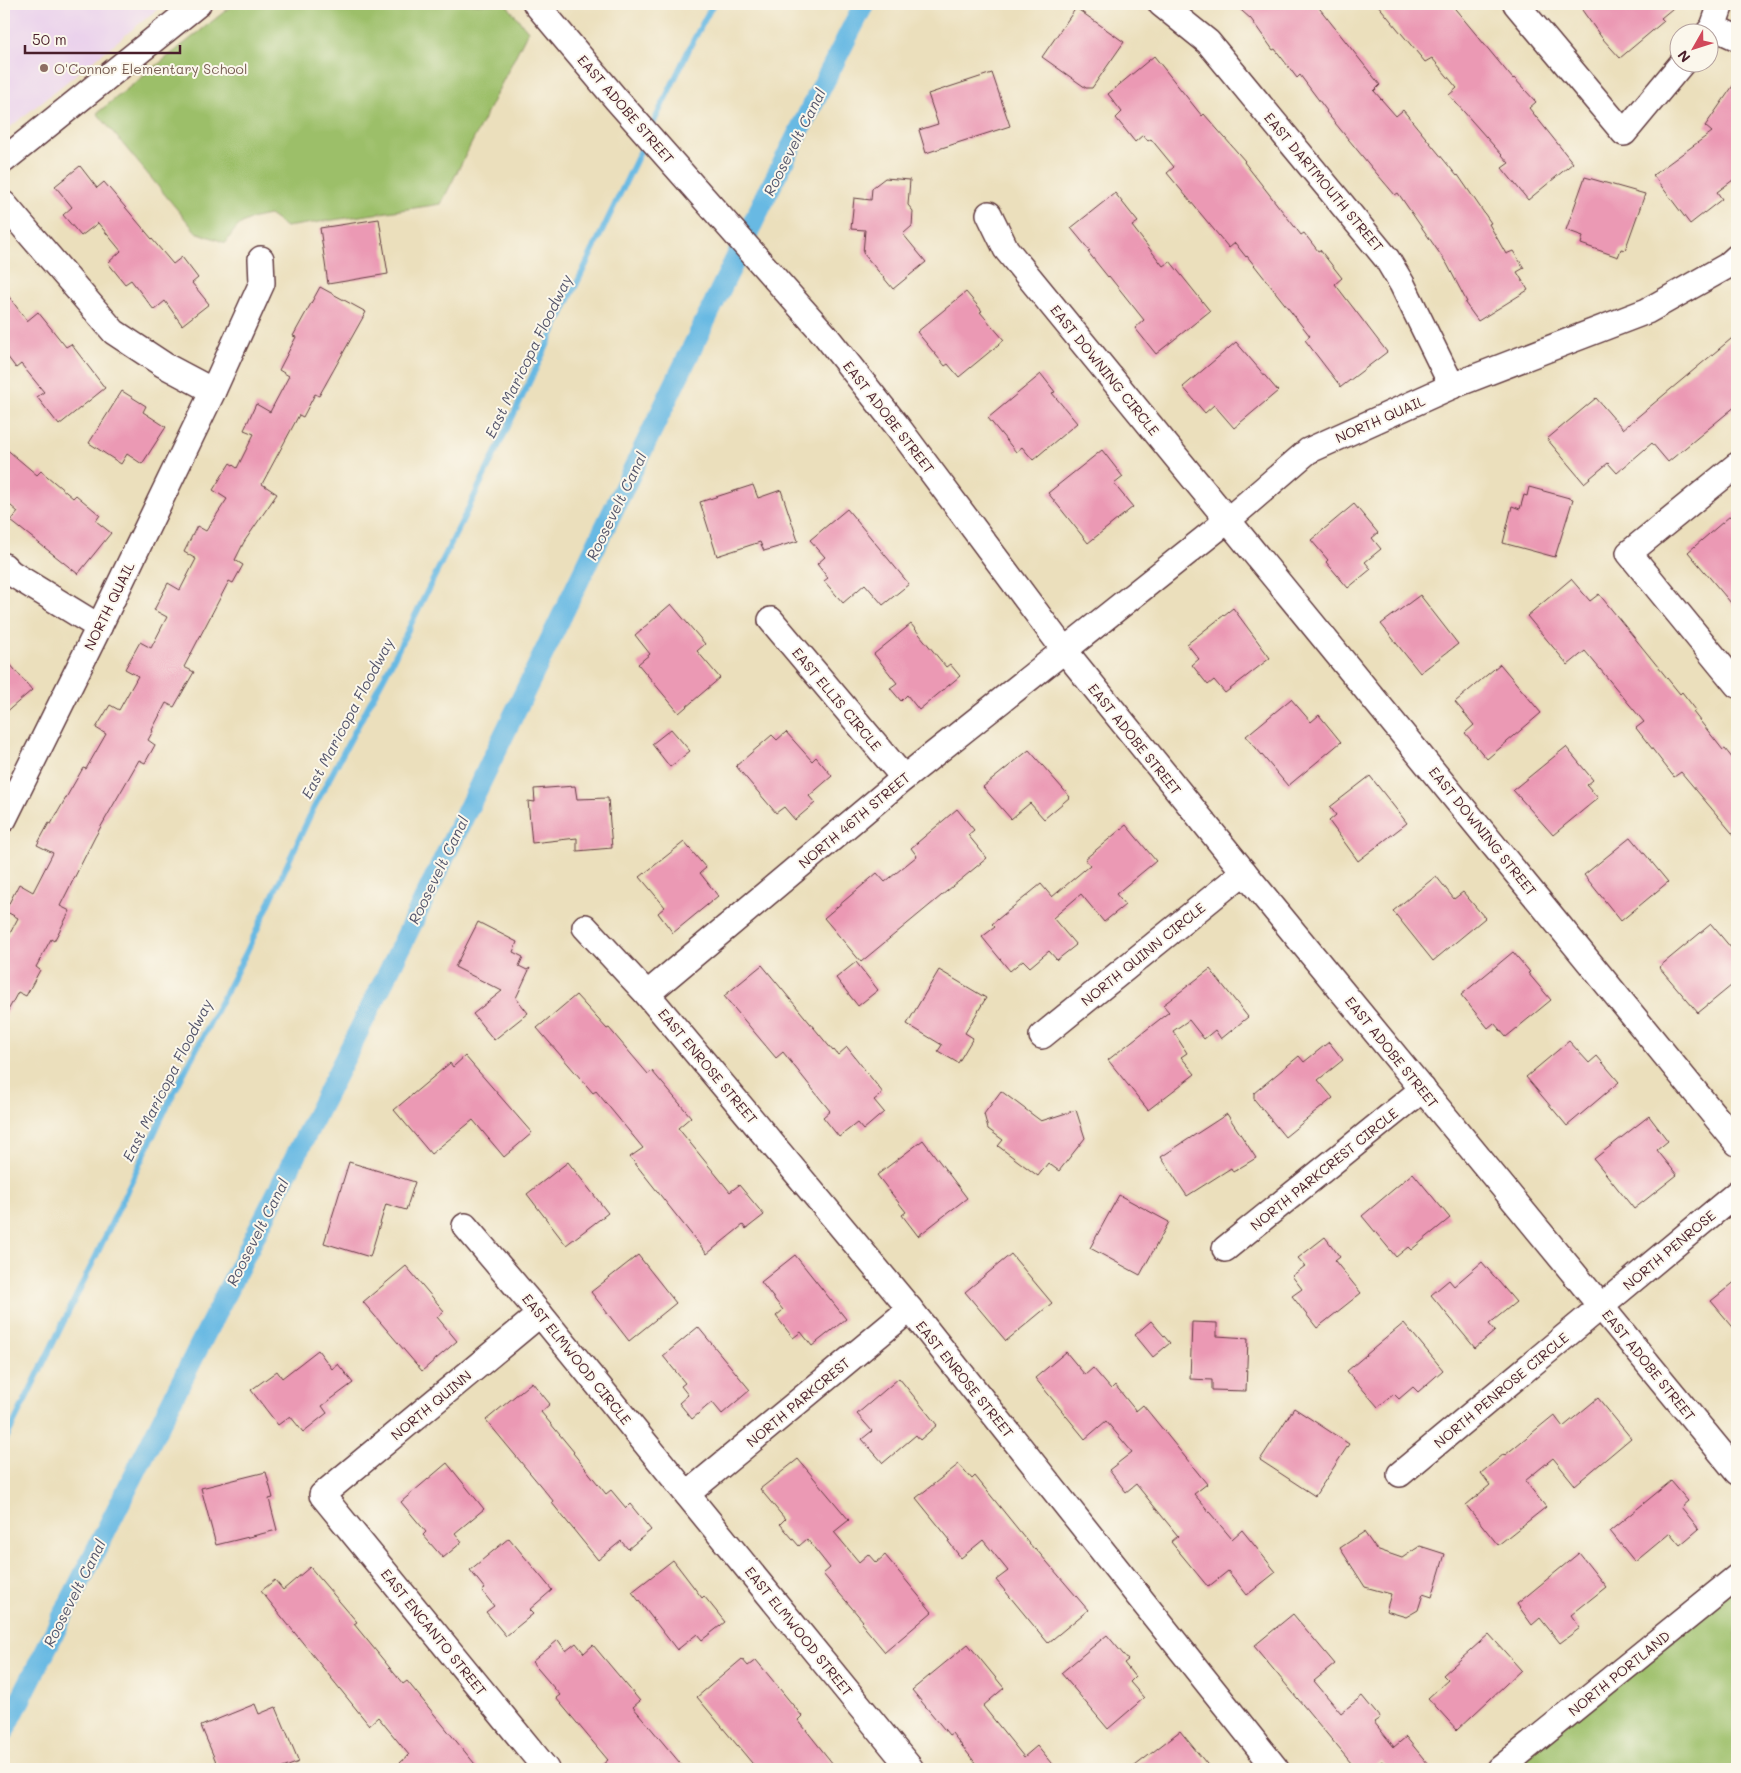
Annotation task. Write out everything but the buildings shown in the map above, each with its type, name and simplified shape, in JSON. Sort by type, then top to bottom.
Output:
[{"type":"street","points":[[4,160],[198,4]]},
{"type":"street","name":"EAST ADOBE STREET","points":[[536,4],[676,168],[825,335],[898,427],[1064,651],[1737,1472]]},
{"type":"street","name":"EAST DARTMOUTH STREET","points":[[1161,4],[1208,42],[1387,259],[1402,284],[1452,386]]},
{"type":"street","points":[[1516,4],[1624,133],[1675,72]]},
{"type":"street","points":[[1714,22],[1721,4]]},
{"type":"street","points":[[1718,32],[1737,38]]},
{"type":"street","points":[[4,204],[114,332],[164,365],[213,391]]},
{"type":"street","name":"EAST DOWNING CIRCLE","points":[[989,214],[1006,249],[1228,520]]},
{"type":"street","name":"NORTH QUAIL","points":[[4,820],[213,391],[262,283],[261,259]]},
{"type":"street","name":"NORTH QUAIL","points":[[1064,651],[1228,520],[1308,452],[1452,386],[1647,311],[1734,267]]},
{"type":"street","points":[[1737,465],[1629,553],[1737,685]]},
{"type":"street","name":"EAST DOWNING STREET","points":[[1228,520],[1737,1143]]},
{"type":"street","points":[[4,566],[11,573],[99,627]]},
{"type":"street","name":"EAST ELLIS CIRCLE","points":[[771,620],[904,778]]},
{"type":"street","name":"NORTH 46TH STREET","points":[[647,994],[904,778],[1064,651]]},
{"type":"street","name":"NORTH QUINN CIRCLE","points":[[1042,1036],[1244,872]]},
{"type":"street","name":"EAST ENROSE STREET","points":[[585,927],[647,994],[910,1310],[1276,1769]]},
{"type":"street","name":"NORTH PARKCREST CIRCLE","points":[[1225,1250],[1422,1089]]},
{"type":"street","name":"NORTH PENROSE","points":[[1601,1306],[1737,1193]]},
{"type":"street","name":"EAST ELMWOOD CIRCLE","points":[[465,1226],[540,1314],[687,1494]]},
{"type":"street","name":"NORTH PENROSE CIRCLE","points":[[1400,1474],[1601,1306]]},
{"type":"street","name":"NORTH PARKCREST","points":[[687,1494],[910,1310]]},
{"type":"street","name":"NORTH QUINN","points":[[322,1495],[540,1314]]},
{"type":"street","name":"EAST ELMWOOD STREET","points":[[687,1494],[912,1769]]},
{"type":"street","name":"EAST ENCANTO STREET","points":[[322,1495],[546,1769]]},
{"type":"street","name":"NORTH PORTLAND","points":[[1500,1769],[1737,1578]]},
{"type":"shaded area","name":"O'Connor Elementary School","points":[[4,4],[164,4],[4,132]]},
{"type":"green space","points":[[234,4],[506,4],[528,31],[441,204],[286,227],[269,215],[254,218],[243,223],[235,230],[226,243],[196,232],[97,113]]},
{"type":"green space","points":[[1737,1583],[1737,1769],[1510,1769]]},
{"type":"waterway","name":"East Maricopa Floodway","points":[[650,130],[713,4]]},
{"type":"waterway","name":"Roosevelt Canal","points":[[4,1732],[391,967],[765,198],[864,4]]},
{"type":"waterway","name":"East Maricopa Floodway","points":[[4,1443],[170,1100],[247,951],[313,809],[393,660],[471,503],[645,142]]},
{"type":"place","name":"O'Connor Elementary School","points":[[44,68]]}]
